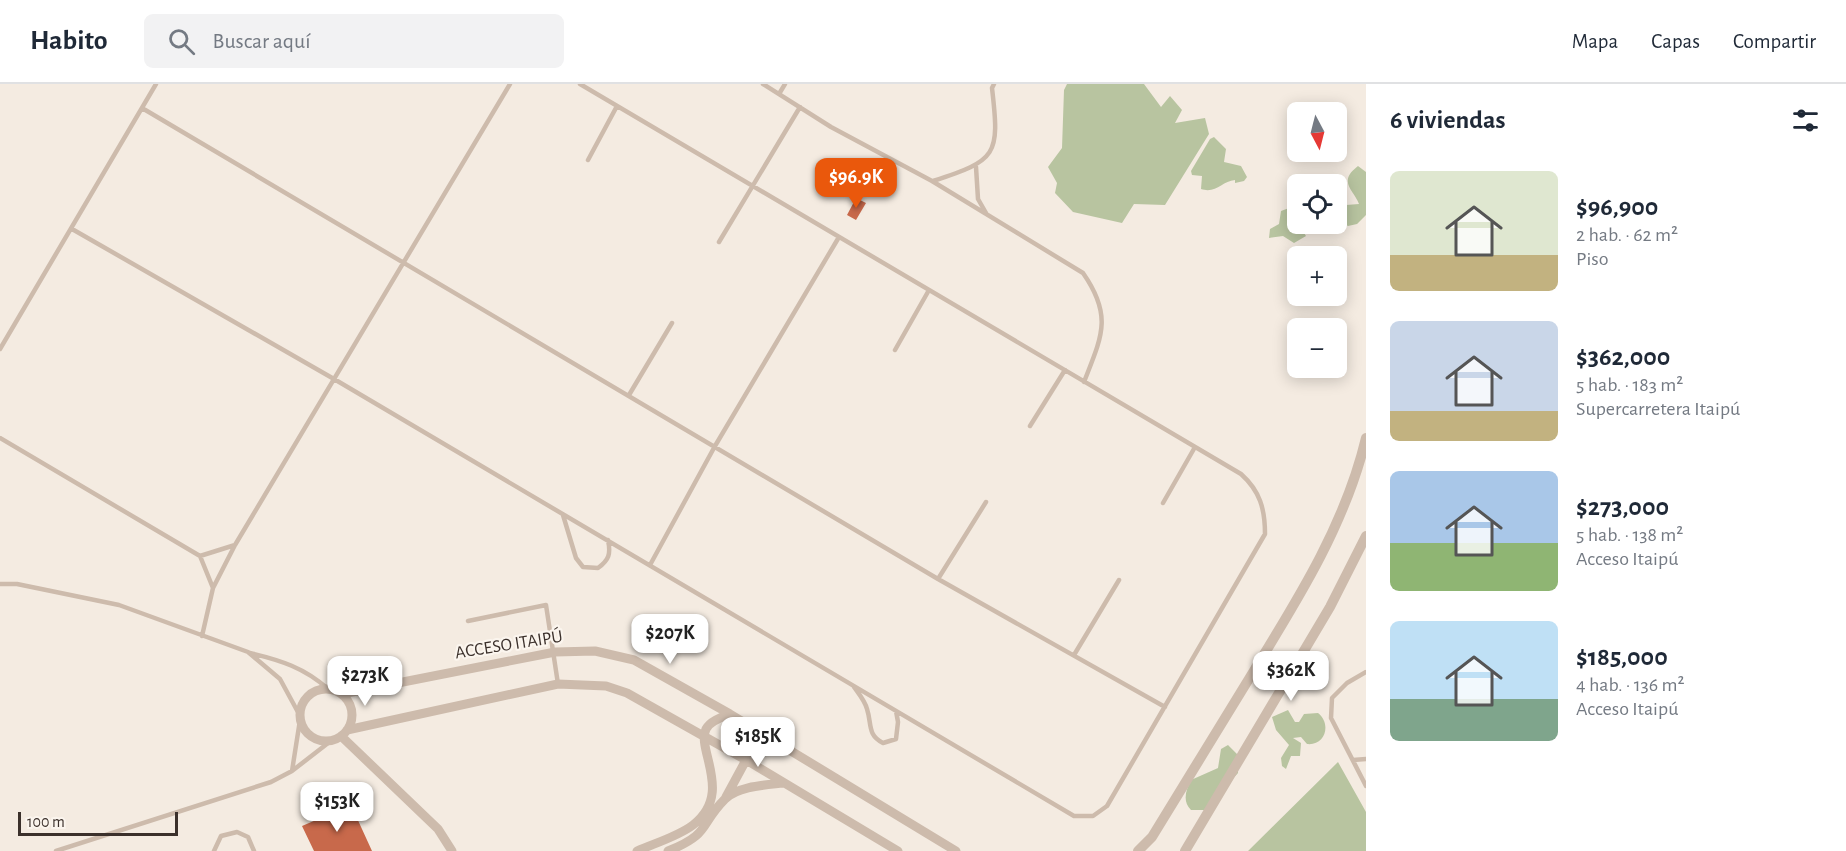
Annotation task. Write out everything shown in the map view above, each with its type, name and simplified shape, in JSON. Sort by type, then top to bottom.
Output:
[{"type":"street","points":[[1138,851],[1152,837],[1299,598],[1337,523],[1358,471],[1366,438]]},
{"type":"street","points":[[1185,851],[1330,607],[1366,536]]},
{"type":"street","name":"ACCESO ITAIPÚ","points":[[342,694],[555,652],[595,651],[634,660],[730,714],[956,851]]},
{"type":"street","points":[[340,736],[352,710],[342,694],[328,689],[319,689],[306,697],[299,717],[304,730],[314,739],[340,736],[558,684],[606,686],[627,693],[747,760],[898,851]]},
{"type":"street","points":[[638,851],[694,825],[705,811],[713,779],[704,737],[711,723],[730,714]]},
{"type":"street","points":[[668,851],[692,842],[726,798],[747,760],[753,728]]},
{"type":"street","points":[[340,736],[438,828],[452,851]]},
{"type":"street","points":[[726,798],[749,789],[783,783]]},
{"type":"lane","points":[[0,349],[156,84]]},
{"type":"lane","points":[[202,636],[213,588],[235,545],[510,84]]},
{"type":"lane","points":[[72,229],[334,379],[1074,816],[1085,817],[1100,813],[1107,807],[1265,534],[1264,512],[1252,485],[1241,474],[580,84]]},
{"type":"lane","points":[[763,84],[932,181],[1083,273],[1097,293],[1103,312],[1102,326],[1084,382]]},
{"type":"lane","points":[[779,94],[785,84]]},
{"type":"lane","points":[[932,181],[976,167],[994,144],[996,120],[992,88],[994,84]]},
{"type":"lane","points":[[588,160],[617,106]]},
{"type":"lane","points":[[719,242],[800,107]]},
{"type":"lane","points":[[142,108],[405,261],[938,579],[1165,707]]},
{"type":"lane","points":[[976,167],[978,200],[986,214]]},
{"type":"lane","points":[[650,565],[715,446],[839,237]]},
{"type":"lane","points":[[895,350],[929,290]]},
{"type":"lane","points":[[629,395],[672,322]]},
{"type":"lane","points":[[1030,426],[1065,370]]},
{"type":"lane","points":[[0,438],[200,556],[213,588]]},
{"type":"lane","points":[[1163,503],[1195,447]]},
{"type":"lane","points":[[938,579],[986,502]]},
{"type":"lane","points":[[562,513],[568,524],[576,558],[583,567],[598,568],[608,560],[610,549],[608,540]]},
{"type":"lane","points":[[200,556],[235,545]]},
{"type":"lane","points":[[1074,655],[1119,580]]},
{"type":"lane","points":[[0,584],[17,584],[119,605],[248,652],[281,661],[312,674],[328,689]]},
{"type":"lane","points":[[468,621],[546,605],[555,652],[558,684]]},
{"type":"lane","points":[[248,652],[280,679],[299,717],[292,771]]},
{"type":"lane","points":[[1366,672],[1347,683],[1332,698],[1331,718],[1366,786]]},
{"type":"lane","points":[[852,685],[867,709],[870,732],[884,743],[896,739],[898,723],[896,710]]},
{"type":"lane","points":[[56,851],[271,782],[292,771],[340,736]]},
{"type":"lane","points":[[1353,760],[1366,759]]},
{"type":"lane","points":[[214,851],[221,836],[237,832],[248,837],[254,851]]},
{"type":"green space","points":[[1067,84],[1144,84],[1161,107],[1170,96],[1182,110],[1175,123],[1205,118],[1209,134],[1165,205],[1134,204],[1122,223],[1073,212],[1055,193],[1057,183],[1048,167],[1062,148],[1064,90]]},
{"type":"green space","points":[[1214,137],[1226,149],[1224,162],[1241,166],[1247,177],[1244,181],[1235,183],[1235,180],[1230,181],[1215,189],[1201,189],[1202,176],[1192,175],[1191,171],[1210,139]]},
{"type":"green space","points":[[1358,166],[1366,172],[1366,215],[1357,224],[1348,226],[1347,205],[1359,204],[1349,186],[1348,181]]},
{"type":"green space","points":[[1287,209],[1287,234],[1305,234],[1306,236],[1294,243],[1283,236],[1269,238],[1270,229],[1279,224],[1281,211]]},
{"type":"green space","points":[[1288,710],[1295,722],[1299,722],[1304,714],[1318,713],[1325,723],[1325,728],[1322,738],[1313,744],[1307,744],[1301,737],[1293,738],[1301,743],[1300,756],[1291,756],[1286,769],[1282,766],[1281,758],[1289,745],[1276,730],[1272,717]]},
{"type":"green space","points":[[1228,745],[1238,755],[1238,773],[1204,810],[1191,810],[1186,803],[1186,792],[1191,780],[1218,768],[1221,749]]},
{"type":"green space","points":[[1338,762],[1366,812],[1366,851],[1248,851]]},
{"type":"building","points":[[856,198],[866,203],[856,220],[847,215]]},
{"type":"building","points":[[351,805],[372,851],[314,851],[302,826]]}]
